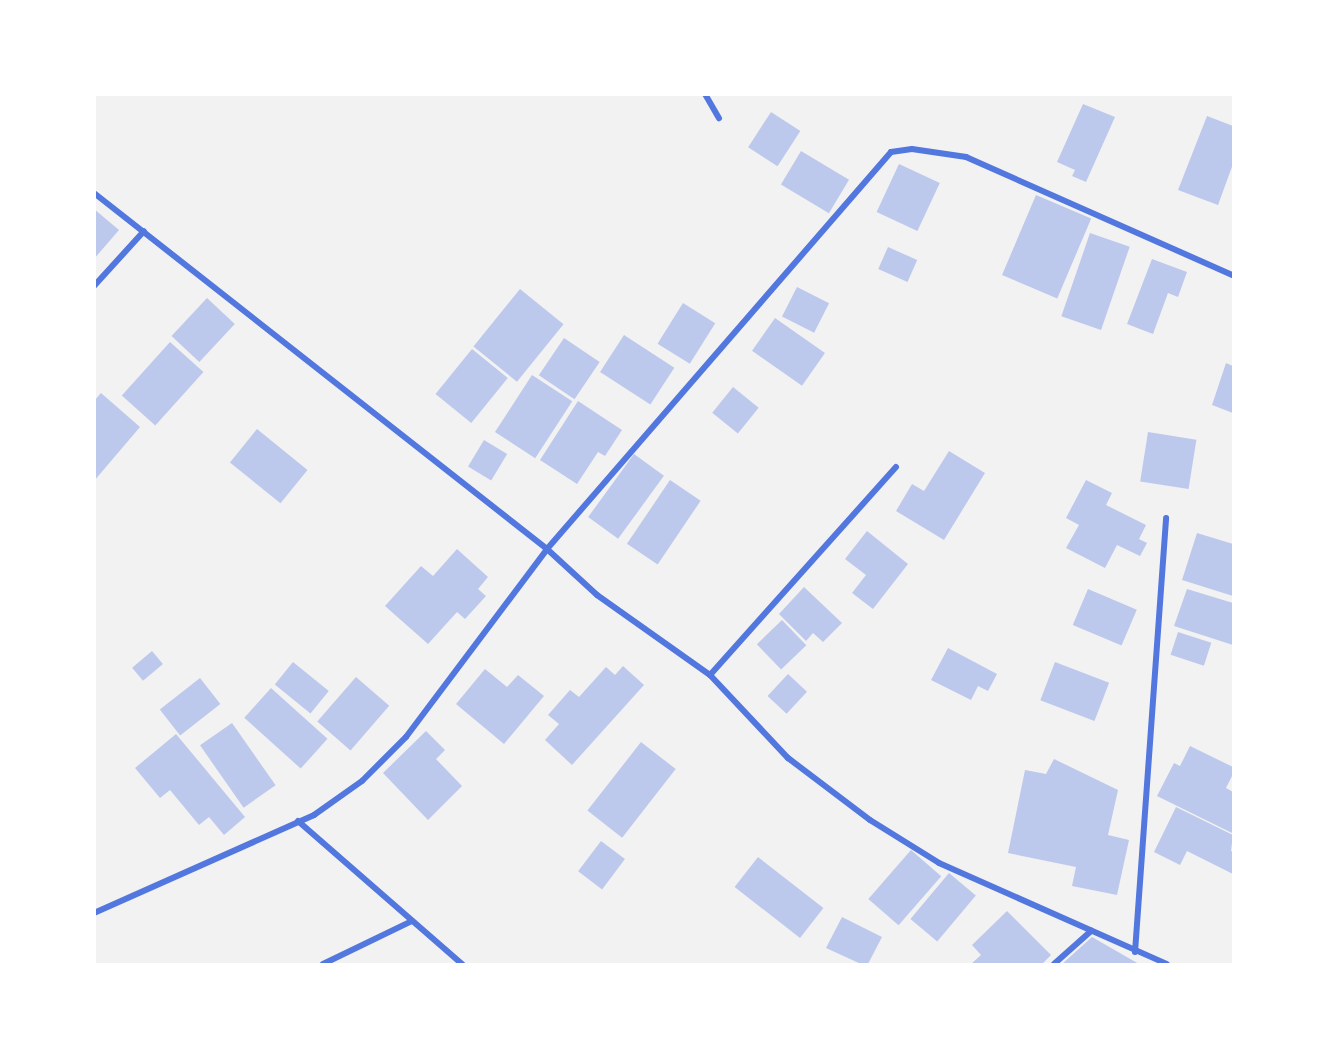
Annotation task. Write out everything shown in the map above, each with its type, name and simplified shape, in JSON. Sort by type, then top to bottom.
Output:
[{"type":"street","points":[[705,94],[719,118]]},
{"type":"street","points":[[94,913],[314,814],[362,781],[406,737],[547,549],[891,152],[912,149],[966,157],[1233,276]]},
{"type":"street","points":[[94,193],[547,549],[597,595],[710,675],[788,758],[870,820],[939,863],[1135,952],[1167,964]]},
{"type":"street","points":[[94,286],[144,231]]},
{"type":"street","points":[[710,675],[896,467]]},
{"type":"street","points":[[1135,952],[1166,518]]},
{"type":"street","points":[[298,821],[462,964]]},
{"type":"street","points":[[323,964],[412,921]]},
{"type":"street","points":[[1054,964],[1091,931]]},
{"type":"building","points":[[1083,104],[1115,117],[1086,182],[1072,176],[1075,170],[1057,162]]},
{"type":"building","points":[[771,112],[800,131],[777,166],[748,147]]},
{"type":"building","points":[[1207,116],[1233,126],[1233,164],[1218,205],[1178,190]]},
{"type":"building","points":[[801,151],[849,180],[829,213],[781,184]]},
{"type":"building","points":[[899,164],[940,183],[917,231],[877,212]]},
{"type":"building","points":[[1036,195],[1091,218],[1057,299],[1002,275]]},
{"type":"building","points":[[94,209],[119,230],[94,259]]},
{"type":"building","points":[[1090,233],[1130,247],[1101,330],[1061,316]]},
{"type":"building","points":[[888,247],[917,260],[907,282],[878,269]]},
{"type":"building","points":[[1152,259],[1187,272],[1178,297],[1168,293],[1153,334],[1127,324]]},
{"type":"building","points":[[797,287],[829,303],[814,333],[782,316]]},
{"type":"building","points":[[520,289],[564,324],[517,382],[473,347]]},
{"type":"building","points":[[207,298],[235,324],[199,362],[172,336]]},
{"type":"building","points":[[683,303],[715,323],[690,364],[658,344]]},
{"type":"building","points":[[775,318],[825,353],[802,386],[752,351]]},
{"type":"building","points":[[624,335],[674,368],[650,405],[600,372]]},
{"type":"building","points":[[564,338],[600,362],[574,399],[539,375]]},
{"type":"building","points":[[170,342],[203,372],[155,426],[122,396]]},
{"type":"building","points":[[472,349],[508,378],[471,423],[435,394]]},
{"type":"building","points":[[1226,363],[1233,366],[1233,413],[1212,405]]},
{"type":"building","points":[[532,375],[572,401],[535,458],[495,432]]},
{"type":"building","points":[[733,387],[759,408],[738,433],[712,413]]},
{"type":"building","points":[[101,393],[140,427],[94,481],[94,401]]},
{"type":"building","points":[[578,401],[622,430],[605,456],[598,452],[577,484],[540,460]]},
{"type":"building","points":[[257,429],[308,470],[280,503],[230,462]]},
{"type":"building","points":[[1148,432],[1196,440],[1189,489],[1140,481]]},
{"type":"building","points":[[484,440],[507,454],[491,480],[468,467]]},
{"type":"building","points":[[949,451],[985,473],[944,540],[896,511],[912,484],[924,491]]},
{"type":"building","points":[[634,454],[664,476],[618,539],[588,517]]},
{"type":"building","points":[[670,480],[701,501],[658,565],[627,544]]},
{"type":"building","points":[[1086,480],[1112,493],[1106,505],[1146,525],[1139,539],[1147,543],[1140,556],[1117,545],[1105,568],[1066,548],[1079,525],[1066,518]]},
{"type":"building","points":[[867,531],[908,564],[873,609],[852,593],[866,575],[845,559]]},
{"type":"building","points":[[1197,533],[1233,544],[1233,596],[1182,580]]},
{"type":"building","points":[[457,549],[488,577],[478,589],[486,596],[465,619],[457,612],[428,644],[385,606],[421,566],[433,576]]},
{"type":"building","points":[[804,587],[842,623],[823,642],[813,633],[806,641],[779,614]]},
{"type":"building","points":[[1088,589],[1137,610],[1122,646],[1073,625]]},
{"type":"building","points":[[1187,589],[1233,603],[1233,645],[1174,626]]},
{"type":"building","points":[[782,620],[806,645],[781,669],[757,644]]},
{"type":"building","points":[[1178,632],[1211,643],[1204,666],[1171,655]]},
{"type":"building","points":[[948,648],[997,674],[988,691],[978,686],[971,700],[931,680]]},
{"type":"building","points":[[152,651],[163,664],[143,681],[132,668]]},
{"type":"building","points":[[293,662],[329,691],[310,713],[275,685]]},
{"type":"building","points":[[1055,662],[1109,683],[1094,721],[1040,700]]},
{"type":"building","points":[[623,666],[644,685],[572,765],[545,740],[559,724],[548,715],[570,690],[579,697],[606,667],[615,675]]},
{"type":"building","points":[[485,669],[507,687],[518,675],[544,696],[504,744],[456,704]]},
{"type":"building","points":[[788,674],[807,692],[787,714],[768,696]]},
{"type":"building","points":[[356,677],[389,706],[350,750],[317,722]]},
{"type":"building","points":[[200,678],[220,704],[180,735],[160,709]]},
{"type":"building","points":[[271,688],[327,739],[301,769],[244,718]]},
{"type":"building","points":[[232,723],[276,785],[244,808],[200,745]]},
{"type":"building","points":[[426,731],[445,750],[436,759],[462,786],[428,820],[383,773]]},
{"type":"building","points":[[176,734],[245,817],[224,835],[209,817],[199,825],[170,790],[160,798],[135,768]]},
{"type":"building","points":[[641,742],[676,769],[622,838],[587,811]]},
{"type":"building","points":[[1190,746],[1233,767],[1233,774],[1226,788],[1233,792],[1232,833],[1157,796],[1174,763],[1180,766]]},
{"type":"building","points":[[1054,759],[1118,790],[1108,835],[1129,840],[1117,895],[1072,886],[1076,867],[1008,853],[1025,770],[1046,774]]},
{"type":"building","points":[[1176,807],[1233,835],[1231,851],[1233,852],[1233,874],[1187,851],[1180,865],[1154,852]]},
{"type":"building","points":[[601,841],[625,859],[602,889],[578,871]]},
{"type":"building","points":[[911,850],[941,876],[899,925],[868,899]]},
{"type":"building","points":[[758,857],[823,908],[800,938],[735,887]]},
{"type":"building","points":[[949,873],[976,895],[937,941],[910,919]]},
{"type":"building","points":[[1007,911],[1051,955],[1042,964],[971,964],[981,955],[972,945]]},
{"type":"building","points":[[842,917],[882,937],[868,964],[861,964],[826,948]]},
{"type":"building","points":[[1092,937],[1139,964],[1062,964]]}]
